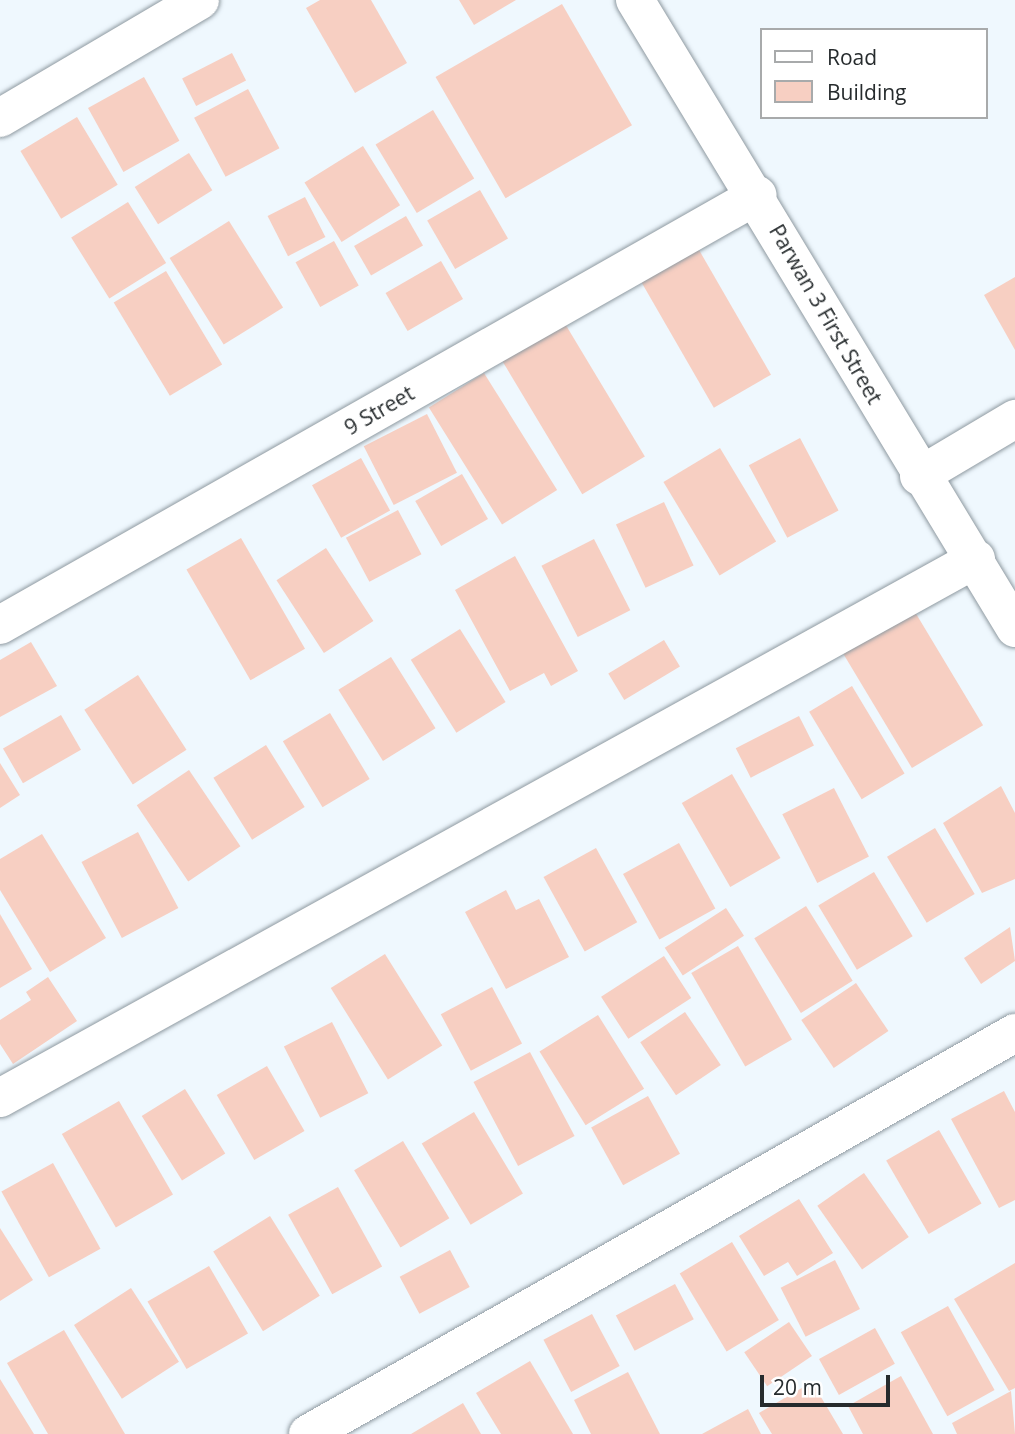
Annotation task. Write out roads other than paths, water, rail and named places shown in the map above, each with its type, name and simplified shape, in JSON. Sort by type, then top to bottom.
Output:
[{"type":"street","points":[[0,118],[200,0]]},
{"type":"street","name":"Parwan 3 First Street","points":[[635,0],[758,195],[919,476],[976,559],[1015,628]]},
{"type":"street","name":"9 Street","points":[[0,625],[758,195]]},
{"type":"street","points":[[919,476],[1015,419]]},
{"type":"street","points":[[0,1098],[976,559]]},
{"type":"street","points":[[308,1434],[1015,1033]]}]
